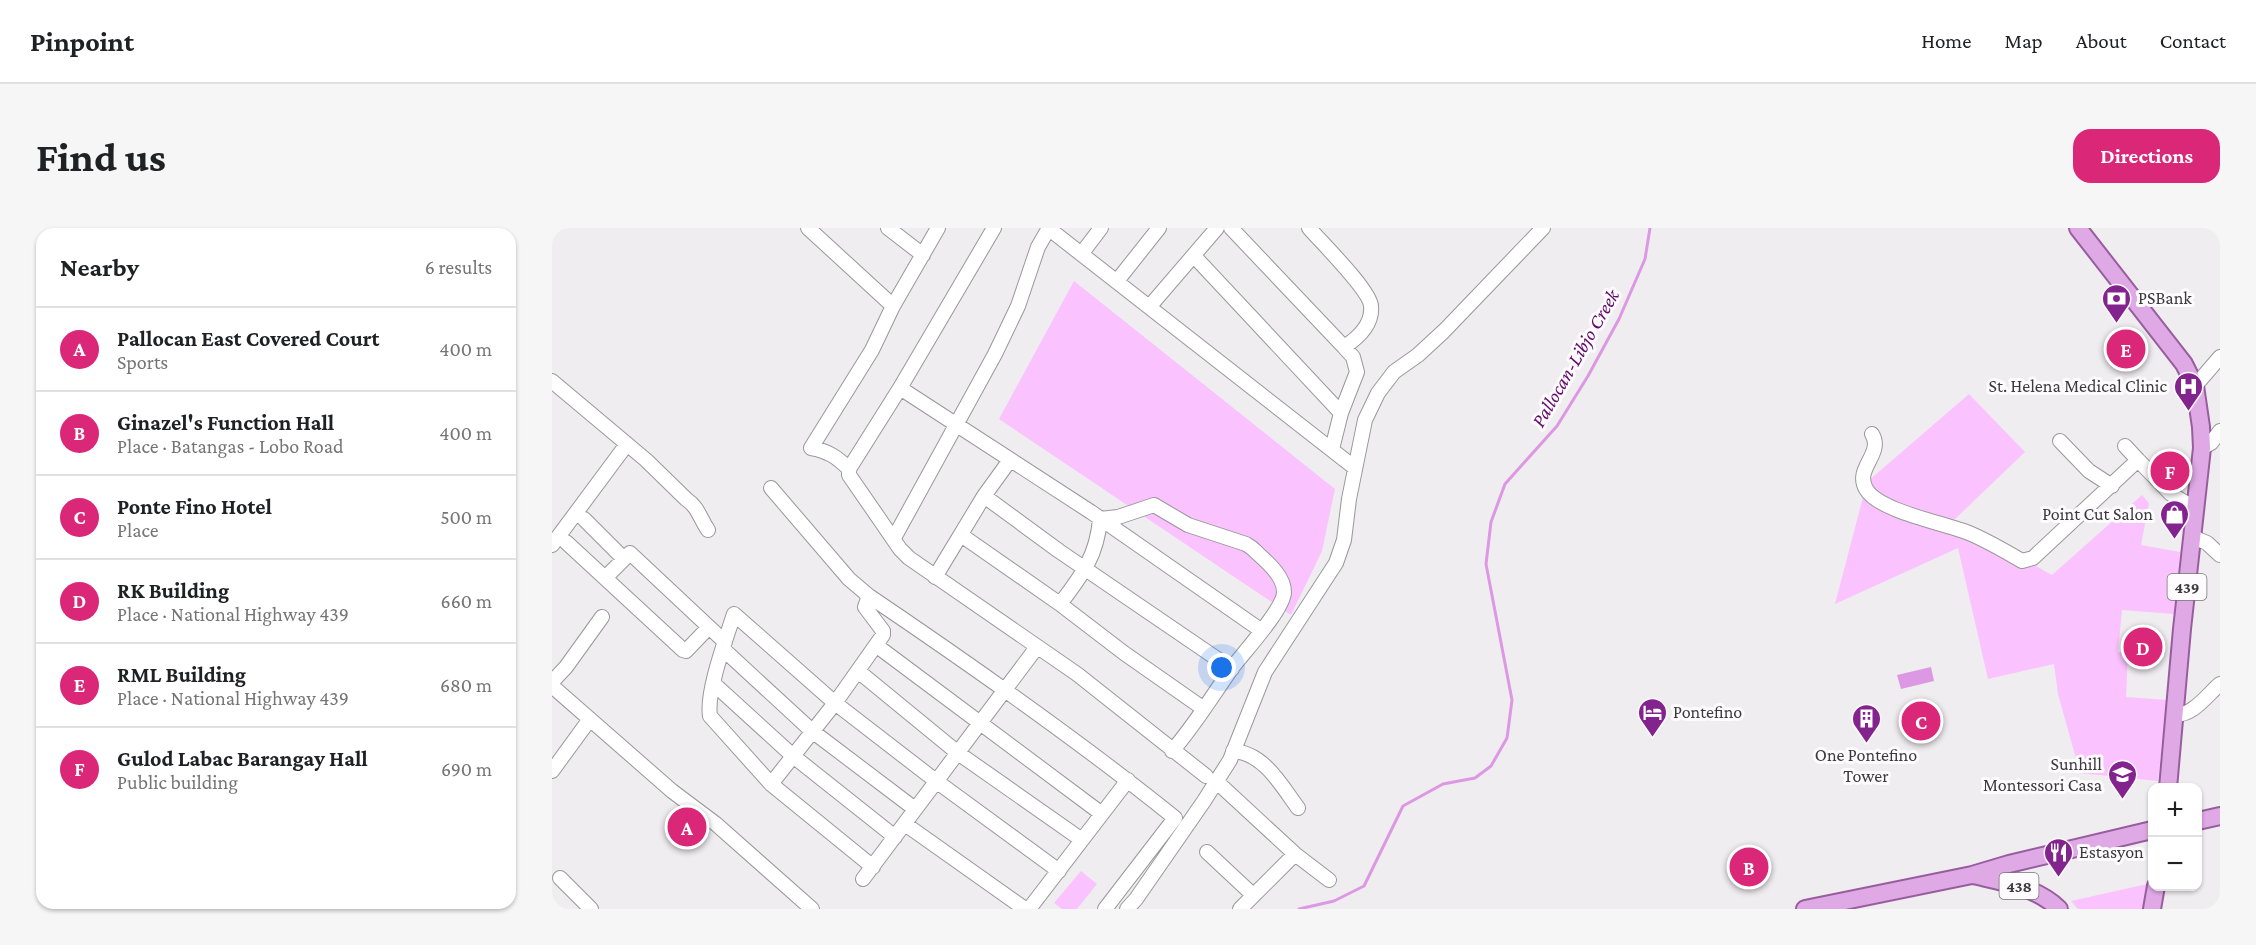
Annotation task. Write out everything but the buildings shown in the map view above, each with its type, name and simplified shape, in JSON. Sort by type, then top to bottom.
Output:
[{"type":"main road","name":"439","points":[[2081,229],[2175,350],[2195,386],[2201,427],[2211,448],[2196,509],[2182,629],[2168,783]]},
{"type":"main road","points":[[2202,820],[2220,816]]},
{"type":"main road","points":[[1972,875],[2148,831]]},
{"type":"main road","name":"438","points":[[1805,909],[1972,875],[2018,885],[2054,903],[2059,909]]},
{"type":"main road","points":[[2152,909],[2155,891]]},
{"type":"street","points":[[808,228],[893,306]]},
{"type":"street","points":[[888,228],[923,255]]},
{"type":"street","points":[[938,228],[893,306],[872,350],[811,448],[825,450],[849,469],[851,480],[900,549],[909,558],[1077,674],[1172,751],[1211,779],[1295,854],[1329,880]]},
{"type":"street","points":[[849,469],[900,388],[994,228]]},
{"type":"street","points":[[894,538],[995,354],[1018,306],[1038,247],[1048,228],[1355,468]]},
{"type":"street","points":[[1082,253],[1101,228]]},
{"type":"street","points":[[1117,281],[1159,228]]},
{"type":"street","points":[[1150,306],[1217,228]]},
{"type":"street","points":[[1231,228],[1353,357],[1358,372],[1341,412],[1332,449]]},
{"type":"street","points":[[1309,228],[1365,292],[1371,305],[1368,326],[1344,347]]},
{"type":"street","points":[[1127,909],[1136,899],[1211,779],[1233,752],[1265,672],[1336,563],[1344,540],[1365,420],[1378,393],[1394,372],[1418,355],[1444,331],[1544,228]]},
{"type":"street","points":[[1194,256],[1341,412]]},
{"type":"street","points":[[2195,386],[2220,357]]},
{"type":"street","points":[[552,381],[627,444],[695,506],[708,530]]},
{"type":"street","points":[[900,388],[1100,519],[1262,631]]},
{"type":"street","points":[[2211,448],[2220,431]]},
{"type":"street","points":[[1872,434],[1876,441],[1875,450],[1862,474],[1863,485],[1870,496],[1894,508],[1969,533],[2022,561],[2029,561],[2033,558],[2138,460]]},
{"type":"street","points":[[2061,441],[2089,471],[2112,486]]},
{"type":"street","points":[[552,545],[627,444]]},
{"type":"street","points":[[2125,446],[2170,494],[2196,509]]},
{"type":"street","points":[[935,577],[984,496],[1010,460]]},
{"type":"street","points":[[771,488],[849,579],[869,596],[1005,689],[1176,818],[1105,909]]},
{"type":"street","points":[[984,496],[1232,669]]},
{"type":"street","points":[[1100,519],[1118,517],[1154,505],[1188,525],[1252,548],[1282,581],[1284,593],[1277,609],[1172,751]]},
{"type":"street","points":[[584,519],[624,559]]},
{"type":"street","points":[[1060,604],[1086,568],[1099,537],[1100,519]]},
{"type":"street","points":[[961,536],[1060,604],[1124,653],[1204,709]]},
{"type":"street","points":[[2193,537],[2207,543],[2220,555]]},
{"type":"street","points":[[566,542],[684,651],[709,627]]},
{"type":"street","points":[[605,578],[630,553],[709,627],[724,645],[812,731],[915,809]]},
{"type":"street","points":[[771,784],[877,646],[883,631],[865,608],[869,596]]},
{"type":"street","points":[[873,867],[771,784],[710,716],[714,684],[734,614],[835,703],[936,781],[1059,871]]},
{"type":"street","points":[[552,682],[566,667],[602,617]]},
{"type":"street","points":[[877,646],[1102,814]]},
{"type":"street","points":[[863,879],[1037,647]]},
{"type":"street","points":[[858,671],[958,753],[1082,840]]},
{"type":"street","points":[[714,684],[793,756],[895,837]]},
{"type":"street","points":[[2175,714],[2185,714],[2192,710],[2220,684]]},
{"type":"street","points":[[552,686],[672,791],[716,824],[812,909]]},
{"type":"street","points":[[552,771],[590,719]]},
{"type":"street","points":[[1233,752],[1246,752],[1257,758],[1298,808]]},
{"type":"street","points":[[905,824],[1027,909],[1128,780]]},
{"type":"street","points":[[1207,852],[1254,895]]},
{"type":"street","points":[[1240,909],[1295,854]]},
{"type":"street","points":[[560,878],[591,909]]},
{"type":"shaded area","points":[[1074,281],[1335,489],[1322,551],[1291,615],[999,419]]},
{"type":"shaded area","points":[[1969,394],[2025,452],[1954,520],[2052,575],[2142,495],[2149,503],[2141,545],[2180,552],[2174,614],[2122,610],[2118,652],[2128,653],[2126,697],[2167,700],[2158,781],[2080,773],[2058,694],[2054,664],[1988,679],[1958,548],[1835,604],[1867,482]]},
{"type":"shaded area","points":[[1931,667],[1934,681],[1901,689],[1897,675]]},
{"type":"shaded area","points":[[1081,871],[1097,884],[1077,909],[1062,909],[1054,903]]},
{"type":"shaded area","points":[[2147,884],[2144,909],[2078,909],[2071,901]]},
{"type":"waterway","name":"Pallocan-Libjo Creek","points":[[1299,909],[1334,901],[1364,886],[1403,806],[1443,784],[1475,778],[1491,766],[1507,738],[1512,700],[1486,564],[1491,522],[1505,484],[1557,426],[1619,319],[1645,259],[1650,228]]},
{"type":"place","name":"PSBank","points":[[2117,324]]},
{"type":"place","name":"RML Building","points":[[2126,349]]},
{"type":"place","name":"St. Helena Medical Clinic","points":[[2188,412]]},
{"type":"place","name":"Gulod Labac Barangay Hall","points":[[2170,471]]},
{"type":"place","name":"Point Cut Salon","points":[[2174,540]]},
{"type":"place","name":"RK Building","points":[[2143,647]]},
{"type":"place","name":"Ponte Fino Hotel","points":[[1921,721]]},
{"type":"place","name":"Pontefino","points":[[1652,738]]},
{"type":"place","name":"One Pontefino Tower","points":[[1866,744]]},
{"type":"place","name":"Sunhill Montessori Casa","points":[[2123,800]]},
{"type":"place","name":"Pallocan East Covered Court","points":[[687,827]]},
{"type":"place","name":"Ginazel's Function Hall","points":[[1749,867]]},
{"type":"place","name":"Estasyon","points":[[2058,878]]}]
